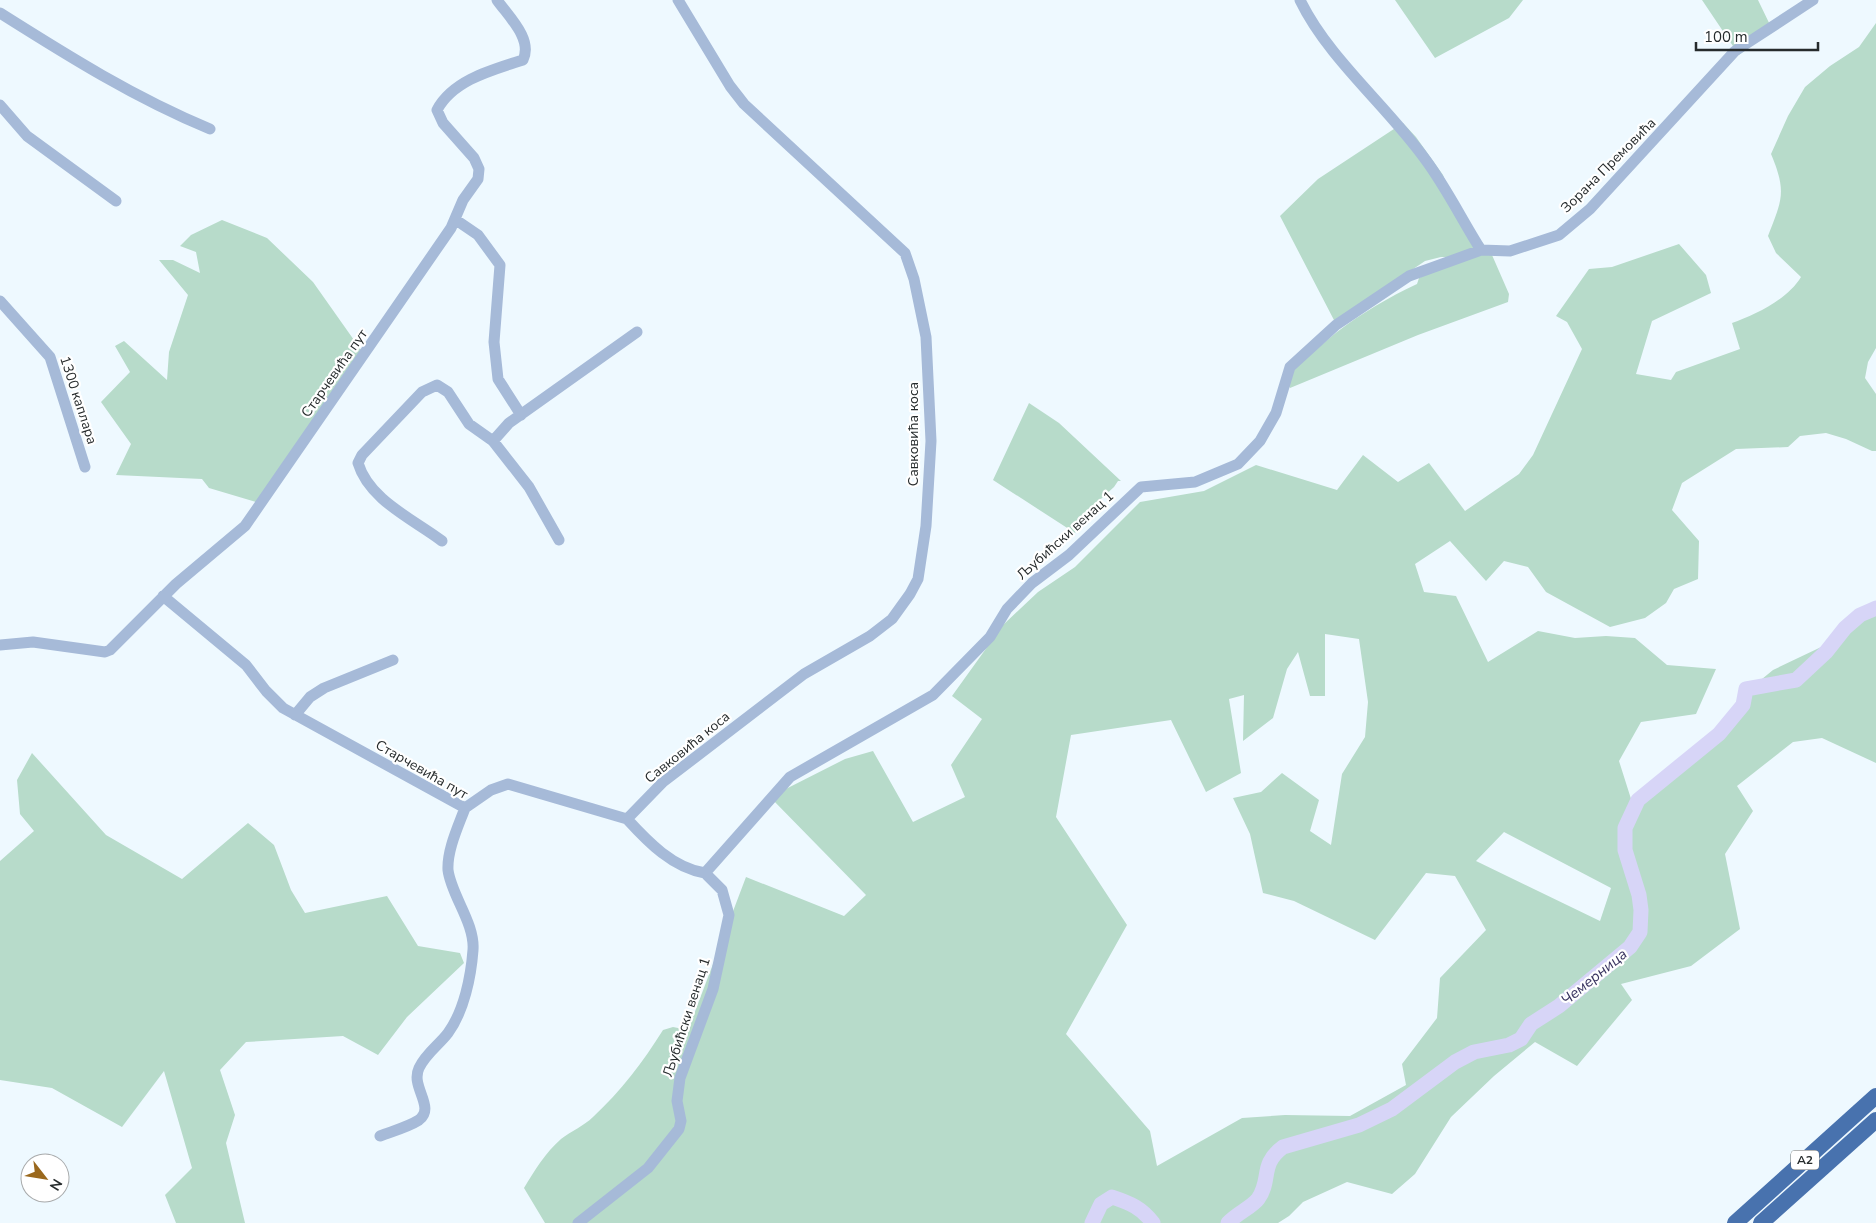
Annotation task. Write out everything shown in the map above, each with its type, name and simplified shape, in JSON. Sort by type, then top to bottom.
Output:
[{"type":"highway","name":"A2","points":[[1735,1223],[1876,1096]]},
{"type":"highway","name":"A2","points":[[1761,1223],[1876,1120]]},
{"type":"street","name":"Старчевића пут","points":[[0,645],[33,642],[105,652],[110,650],[163,596],[245,526],[360,363],[456,220],[463,200],[478,180],[479,169],[474,158],[443,123],[436,110],[451,91],[479,76],[522,60],[527,51],[526,42],[497,0]]},
{"type":"street","name":"Савковића коса","points":[[627,819],[663,782],[804,674],[870,636],[892,619],[918,579],[926,526],[931,441],[926,338],[914,278],[905,253],[744,104],[730,86],[678,0]]},
{"type":"street","points":[[1300,0],[1306,12],[1343,62],[1425,159],[1481,250]]},
{"type":"street","name":"Зорана Премовића","points":[[1481,250],[1510,251],[1559,235],[1590,209],[1735,51],[1813,0]]},
{"type":"street","points":[[0,13],[98,75],[167,111],[210,129]]},
{"type":"street","points":[[0,105],[27,136],[116,202]]},
{"type":"street","points":[[456,220],[478,235],[500,265],[494,342],[498,379],[521,415]]},
{"type":"street","name":"Љубићски венац 1","points":[[705,873],[790,776],[933,695],[990,637],[1007,609],[1032,583],[1069,556],[1141,487],[1196,482],[1238,464],[1260,441],[1276,413],[1290,367],[1336,325],[1409,276],[1481,250]]},
{"type":"street","name":"1300 каплара","points":[[0,301],[50,357],[84,467]]},
{"type":"street","points":[[492,441],[509,423],[637,332]]},
{"type":"street","points":[[442,541],[381,497],[366,483],[358,463],[362,455],[422,392],[437,385],[448,392],[469,424],[492,441],[528,487],[559,540]]},
{"type":"street","name":"Старчевића пут","points":[[163,596],[246,665],[266,691],[283,708],[465,808],[452,847],[448,871],[472,935],[473,949],[462,1002],[457,1019],[447,1034],[424,1059],[418,1070],[416,1079],[426,1106],[424,1115],[418,1120],[380,1136]]},
{"type":"street","points":[[295,715],[310,697],[324,688],[393,660]]},
{"type":"street","points":[[465,808],[491,790],[508,784],[627,819]]},
{"type":"street","name":"Љубићски венац 1","points":[[578,1223],[648,1168],[679,1129],[682,1121],[677,1101],[680,1078],[714,989],[729,915],[722,890],[705,873],[687,870],[642,834],[627,819]]},
{"type":"green space","points":[[1395,0],[1523,0],[1509,18],[1435,58]]},
{"type":"green space","points":[[1702,0],[1758,0],[1772,29],[1739,55]]},
{"type":"green space","points":[[1876,23],[1876,348],[1868,362],[1865,378],[1876,394],[1876,451],[1826,433],[1800,436],[1788,447],[1736,449],[1682,483],[1672,510],[1699,541],[1698,579],[1674,589],[1666,603],[1645,618],[1610,627],[1546,592],[1528,567],[1504,561],[1486,581],[1450,541],[1415,564],[1424,592],[1456,596],[1488,662],[1538,631],[1575,638],[1606,636],[1635,638],[1667,665],[1716,669],[1696,714],[1641,722],[1619,761],[1632,802],[1663,772],[1726,722],[1751,688],[1773,670],[1838,639],[1866,613],[1876,609],[1876,763],[1822,738],[1793,742],[1737,786],[1753,811],[1725,854],[1740,929],[1691,966],[1621,984],[1632,1000],[1577,1066],[1535,1042],[1494,1076],[1451,1117],[1415,1174],[1392,1194],[1347,1182],[1303,1202],[1289,1216],[1278,1223],[545,1223],[524,1188],[555,1144],[589,1120],[622,1086],[663,1030],[673,1027],[688,1030],[746,877],[844,916],[866,895],[770,797],[845,759],[873,751],[913,822],[965,797],[951,765],[982,719],[952,696],[1003,625],[1038,592],[1075,567],[1140,502],[1204,491],[1256,465],[1337,490],[1363,455],[1398,482],[1429,463],[1465,511],[1519,474],[1533,455],[1582,349],[1567,322],[1556,316],[1589,269],[1612,267],[1679,244],[1706,275],[1711,293],[1652,321],[1636,374],[1671,380],[1676,372],[1740,349],[1732,323],[1761,311],[1780,299],[1801,277],[1776,253],[1768,236],[1781,196],[1779,178],[1771,154],[1788,116],[1805,87],[1830,66],[1859,47]],"holes":[[[1325,634],[1359,639],[1368,702],[1365,737],[1342,774],[1331,845],[1310,831],[1319,800],[1282,773],[1261,792],[1233,798],[1250,834],[1263,893],[1294,901],[1375,940],[1426,873],[1455,876],[1486,930],[1440,978],[1437,1018],[1402,1064],[1406,1085],[1350,1116],[1285,1115],[1242,1118],[1157,1166],[1150,1131],[1066,1034],[1127,925],[1056,817],[1071,735],[1171,720],[1206,792],[1241,773],[1229,699],[1244,695],[1243,741],[1273,718],[1287,669],[1298,652],[1310,696],[1325,696]],[[1504,832],[1611,888],[1600,921],[1476,861]]]},
{"type":"green space","points":[[1403,123],[1416,137],[1443,175],[1457,210],[1492,255],[1509,294],[1508,302],[1418,335],[1290,388],[1287,383],[1291,367],[1337,332],[1396,294],[1417,284],[1419,278],[1464,257],[1441,257],[1425,261],[1335,322],[1280,216],[1318,179]]},
{"type":"green space","points":[[222,220],[267,238],[313,282],[361,350],[256,502],[209,488],[202,479],[116,475],[131,444],[101,402],[130,372],[115,346],[124,341],[167,380],[169,352],[188,295],[159,260],[173,260],[200,273],[196,252],[180,246],[191,235]]},
{"type":"green space","points":[[1029,403],[1059,423],[1121,481],[1118,481],[1091,508],[1075,533],[993,480]]},
{"type":"green space","points":[[32,753],[106,835],[182,879],[248,823],[274,845],[291,890],[305,913],[387,896],[418,946],[460,953],[464,963],[407,1017],[378,1055],[343,1036],[246,1042],[220,1070],[235,1115],[226,1143],[245,1223],[176,1223],[165,1195],[192,1168],[164,1071],[122,1127],[52,1088],[0,1080],[0,861],[34,831],[20,814],[17,780]]},
{"type":"waterway","name":"Чемерница","points":[[1228,1223],[1258,1199],[1262,1192],[1268,1166],[1283,1147],[1359,1125],[1392,1109],[1455,1062],[1474,1052],[1509,1045],[1521,1039],[1531,1024],[1559,1006],[1630,947],[1640,932],[1641,910],[1639,895],[1625,850],[1625,828],[1638,800],[1719,734],[1743,705],[1746,689],[1796,680],[1826,652],[1845,628],[1860,615],[1876,608]]},
{"type":"waterway","name":"Чемерница","points":[[1092,1223],[1101,1204],[1112,1197],[1135,1207],[1153,1223]]}]
